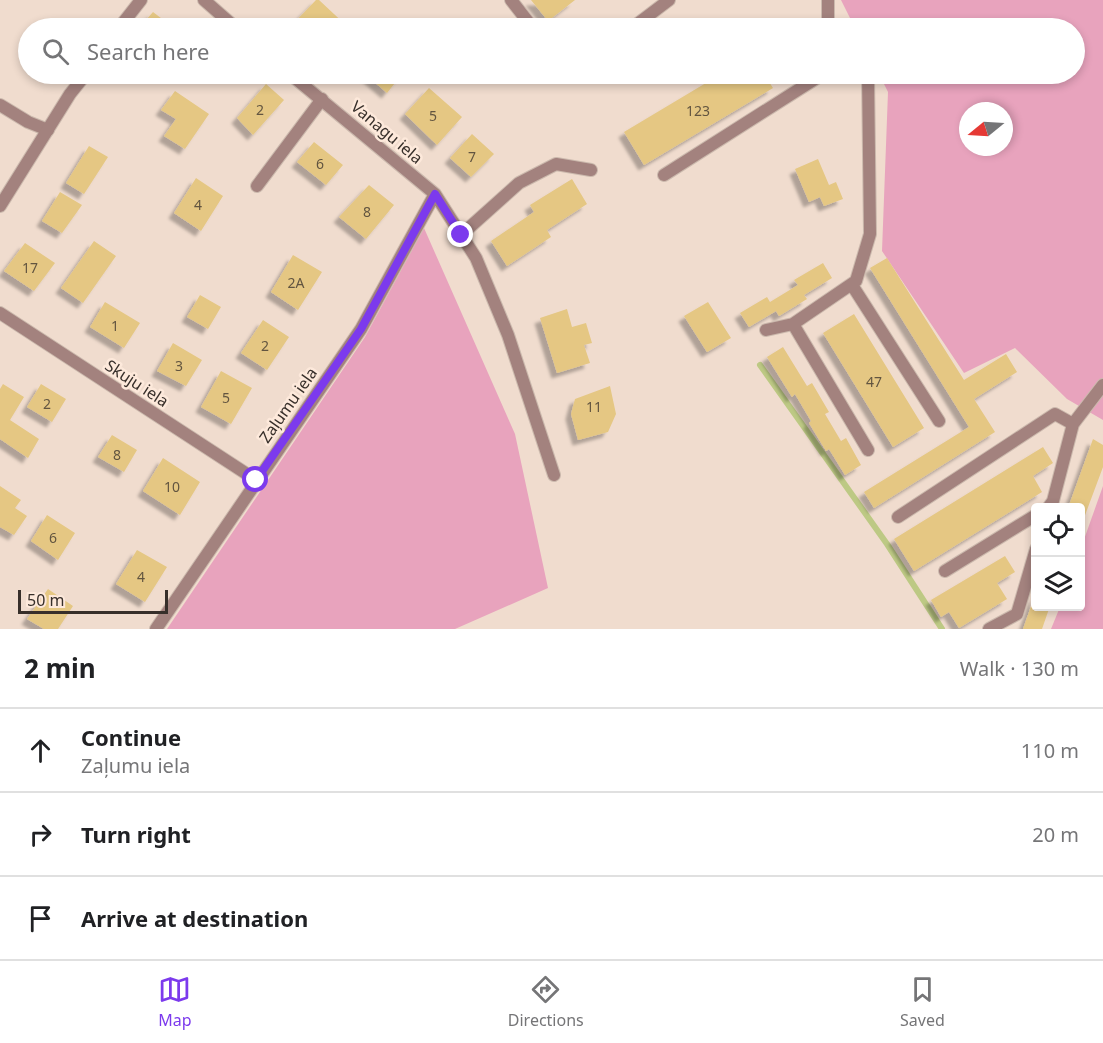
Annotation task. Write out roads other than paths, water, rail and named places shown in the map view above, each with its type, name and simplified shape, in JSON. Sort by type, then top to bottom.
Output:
[{"type":"street","points":[[127,18],[141,0]]},
{"type":"street","points":[[204,0],[225,18]]},
{"type":"street","points":[[511,0],[525,18]]},
{"type":"street","points":[[645,18],[669,0]]},
{"type":"street","points":[[828,0],[828,18]]},
{"type":"street","points":[[0,206],[79,84]]},
{"type":"street","name":"Vanagu iela","points":[[303,84],[435,194],[476,258],[508,335],[554,475]]},
{"type":"street","points":[[664,175],[807,84]]},
{"type":"street","points":[[766,330],[793,324],[856,281],[870,234],[868,84]]},
{"type":"street","points":[[256,186],[322,99]]},
{"type":"street","points":[[0,105],[28,122],[48,130]]},
{"type":"street","points":[[461,235],[519,183],[556,164],[591,170]]},
{"type":"street","name":"Zaļumu iela","points":[[156,629],[361,329],[435,194]]},
{"type":"street","points":[[852,285],[939,421]]},
{"type":"street","name":"Skuju iela","points":[[0,313],[256,480]]},
{"type":"street","points":[[793,324],[868,450]]},
{"type":"street","points":[[1051,503],[1073,424],[1103,385]]},
{"type":"street","points":[[898,517],[1055,414],[1073,424]]},
{"type":"street","points":[[945,571],[1031,517]]},
{"type":"street","points":[[989,629],[1017,614],[1033,557]]},
{"type":"waterway","points":[[760,365],[887,544],[942,629]]}]
